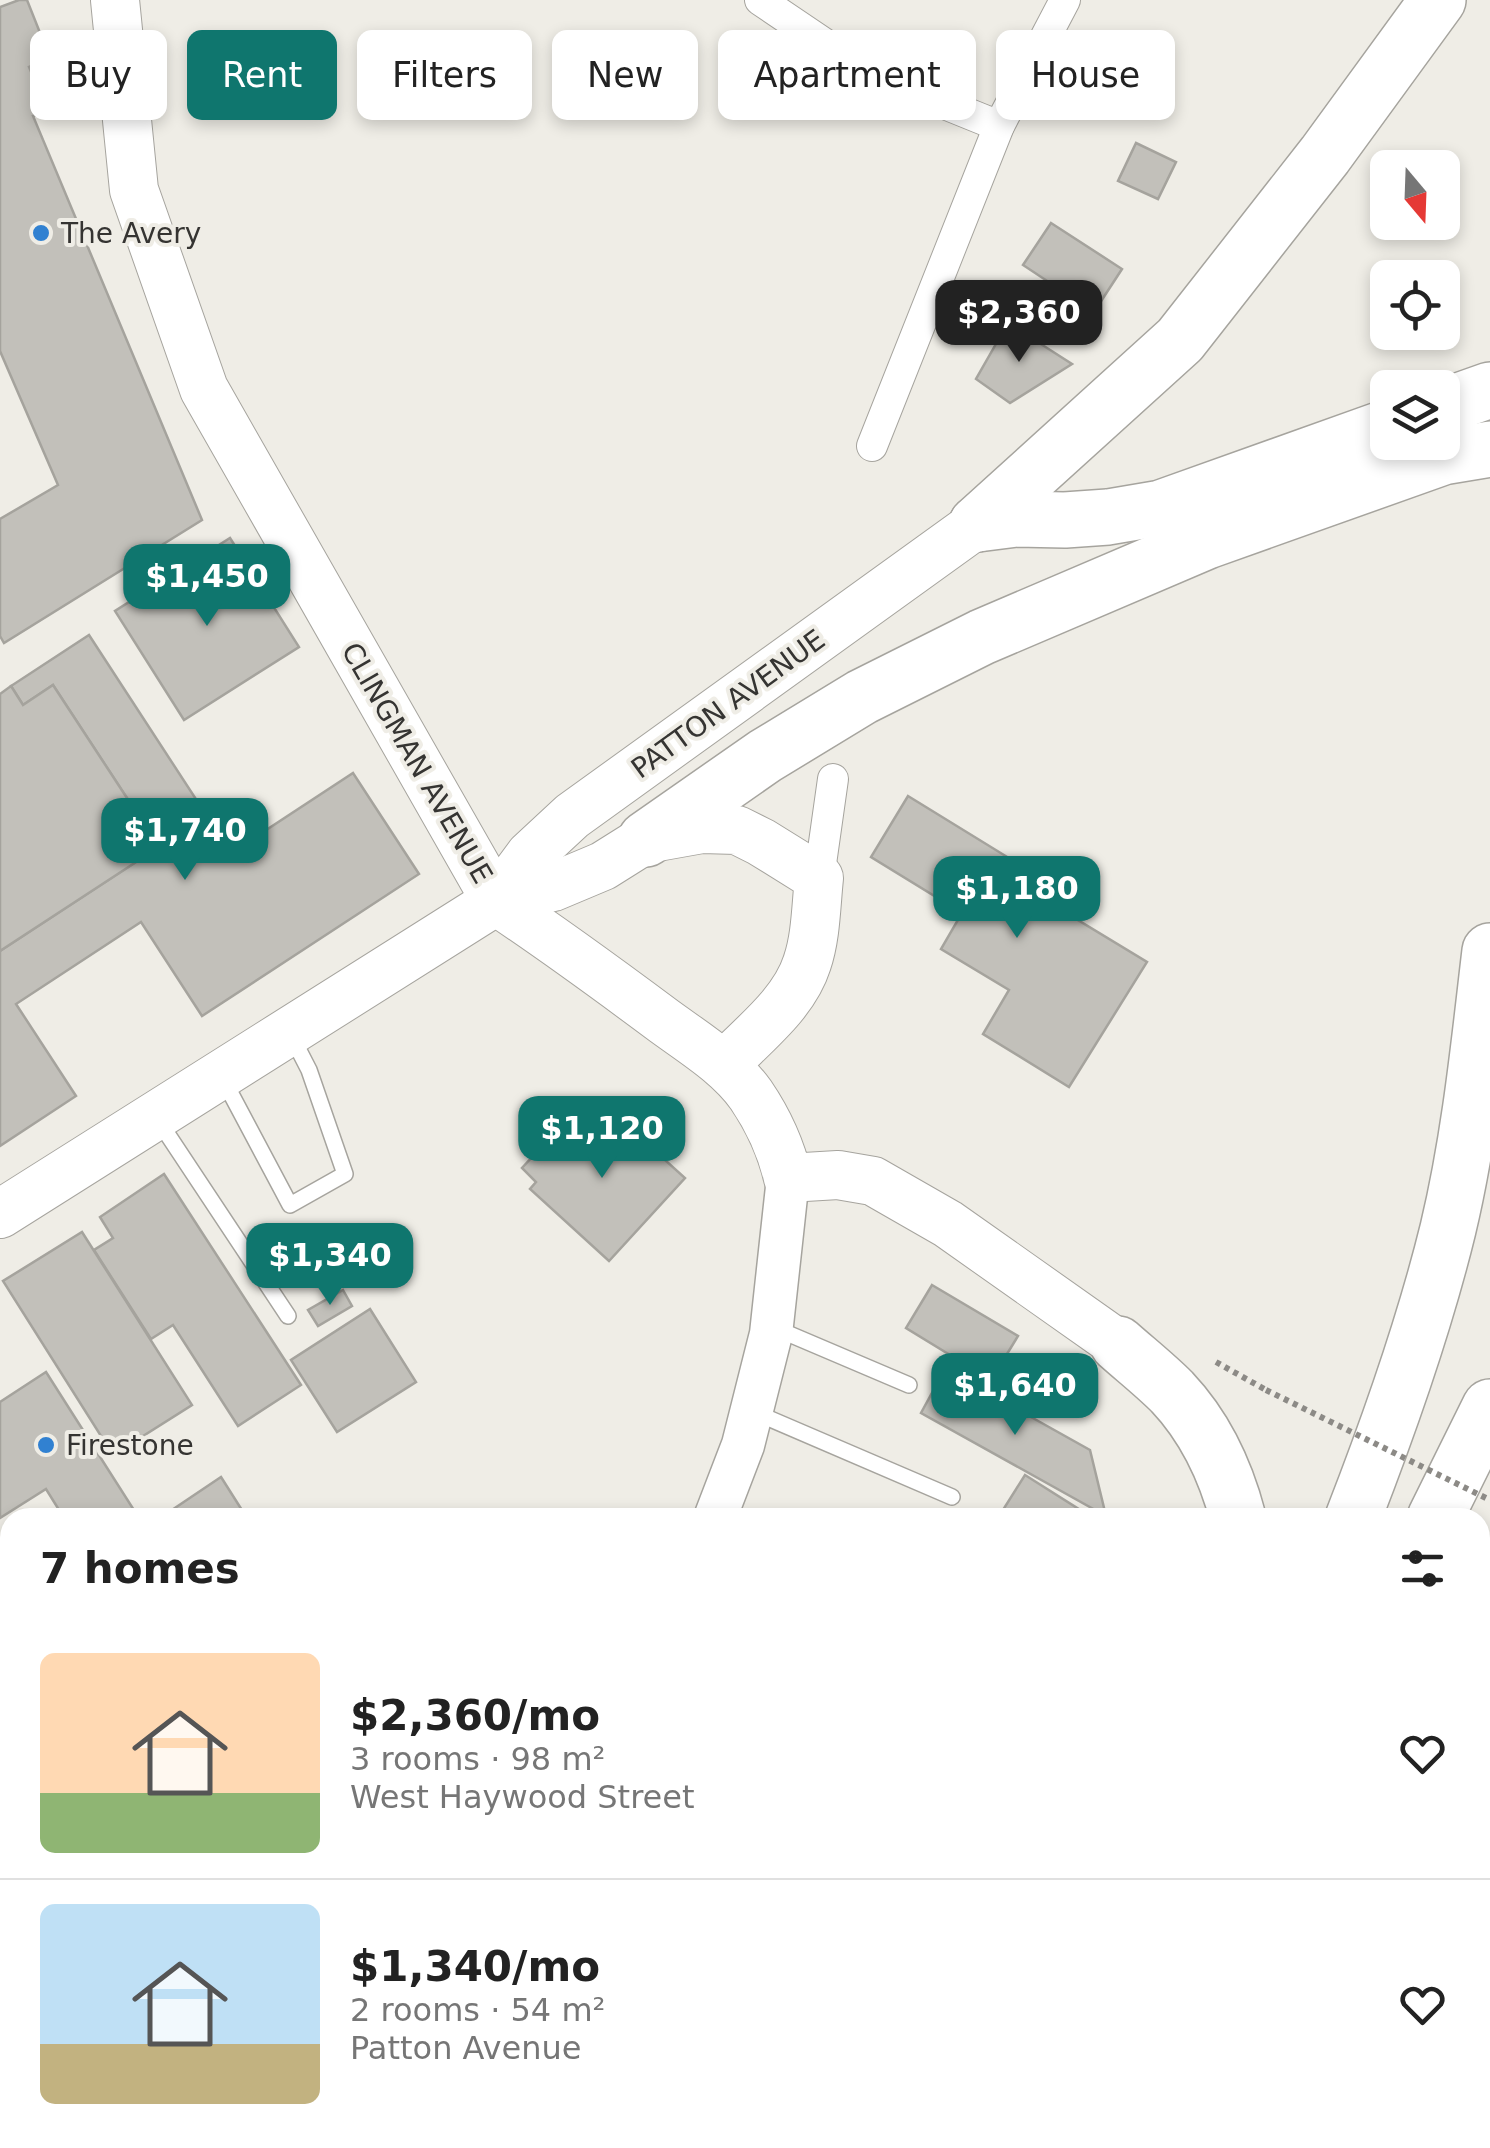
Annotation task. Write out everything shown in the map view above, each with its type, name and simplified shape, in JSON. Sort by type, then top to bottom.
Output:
[{"type":"highway","points":[[977,524],[1180,340],[1438,0]]},
{"type":"highway","points":[[1460,435],[1490,390]]},
{"type":"highway","points":[[1460,438],[1490,431]]},
{"type":"highway","points":[[977,524],[1016,519],[1065,520],[1160,508],[1370,456]]},
{"type":"highway","points":[[646,839],[764,756],[862,697],[982,637],[1206,540],[1370,460]]},
{"type":"highway","points":[[1357,1508],[1396,1407],[1448,1228],[1474,1089],[1490,950]]},
{"type":"highway","points":[[1118,1344],[1174,1394],[1204,1435],[1222,1465],[1235,1508]]},
{"type":"highway","points":[[1441,1508],[1490,1407]]},
{"type":"main road","name":"CLINGMAN AVENUE","points":[[116,0],[134,190],[204,389],[496,901],[562,945],[724,1066],[750,1093],[782,1151],[788,1178]]},
{"type":"main road","name":"PATTON AVENUE","points":[[496,901],[530,855],[572,816],[977,524]]},
{"type":"main road","points":[[646,839],[702,829],[737,830],[819,878],[809,960],[802,977],[790,997],[724,1066]]},
{"type":"main road","name":"PATTON AVENUE","points":[[0,1214],[496,901],[553,887],[603,866],[646,839]]},
{"type":"main road","points":[[788,1178],[838,1176],[873,1181],[948,1224],[1118,1344]]},
{"type":"street","points":[[760,0],[868,74],[999,126]]},
{"type":"street","points":[[872,446],[999,126],[1065,0]]},
{"type":"street","points":[[819,878],[834,779]]},
{"type":"street","points":[[719,1508],[743,1445],[772,1327],[788,1178]]},
{"type":"lane","points":[[221,1075],[290,1204],[345,1174],[309,1070],[289,1032]]},
{"type":"lane","points":[[156,1116],[288,1316]]},
{"type":"lane","points":[[772,1327],[909,1385]]},
{"type":"lane","points":[[751,1411],[952,1497]]},
{"type":"path","points":[[1216,1362],[1490,1500]]},
{"type":"building","name":"The Avery","points":[[27,0],[39,30],[30,30],[30,120],[35,120],[202,520],[4,643],[0,636],[0,519],[58,485],[0,351],[0,7]]},
{"type":"building","points":[[1136,143],[1176,162],[1158,199],[1118,181]]},
{"type":"building","points":[[1051,223],[1122,269],[1094,312],[1023,265]]},
{"type":"building","points":[[1008,323],[1072,364],[1010,403],[976,379]]},
{"type":"building","points":[[230,538],[299,647],[184,720],[115,611]]},
{"type":"building","points":[[89,635],[231,853],[353,773],[419,874],[202,1016],[141,922],[16,1004],[76,1096],[0,1146],[0,951],[159,847],[53,685],[23,705],[11,686]]},
{"type":"building","points":[[53,685],[159,847],[0,951],[0,694],[11,686],[23,705]]},
{"type":"building","points":[[908,796],[1082,903],[1073,917],[1147,962],[1069,1087],[983,1034],[1009,990],[941,949],[962,913],[871,857]]},
{"type":"building","points":[[573,1113],[596,1133],[613,1113],[685,1178],[609,1261],[530,1189],[536,1182],[522,1168]]},
{"type":"building","points":[[164,1174],[301,1385],[238,1426],[173,1325],[151,1339],[94,1250],[113,1238],[100,1217]]},
{"type":"building","points":[[82,1232],[192,1405],[113,1455],[3,1281]]},
{"type":"building","points":[[932,1285],[1018,1336],[991,1380],[906,1328]]},
{"type":"building","points":[[343,1290],[352,1306],[318,1326],[308,1310]]},
{"type":"building","points":[[370,1309],[416,1382],[337,1432],[291,1360]]},
{"type":"building","points":[[945,1369],[1090,1450],[1104,1508],[1092,1508],[921,1413]]},
{"type":"building","name":"Firestone","points":[[46,1372],[133,1508],[58,1508],[46,1489],[16,1508],[0,1508],[0,1402]]},
{"type":"building","points":[[1025,1475],[1077,1508],[1004,1508]]},
{"type":"building","points":[[221,1477],[241,1508],[175,1508]]},
{"type":"place","name":"The Avery","points":[[41,233]]},
{"type":"place","name":"Firestone","points":[[46,1445]]}]
